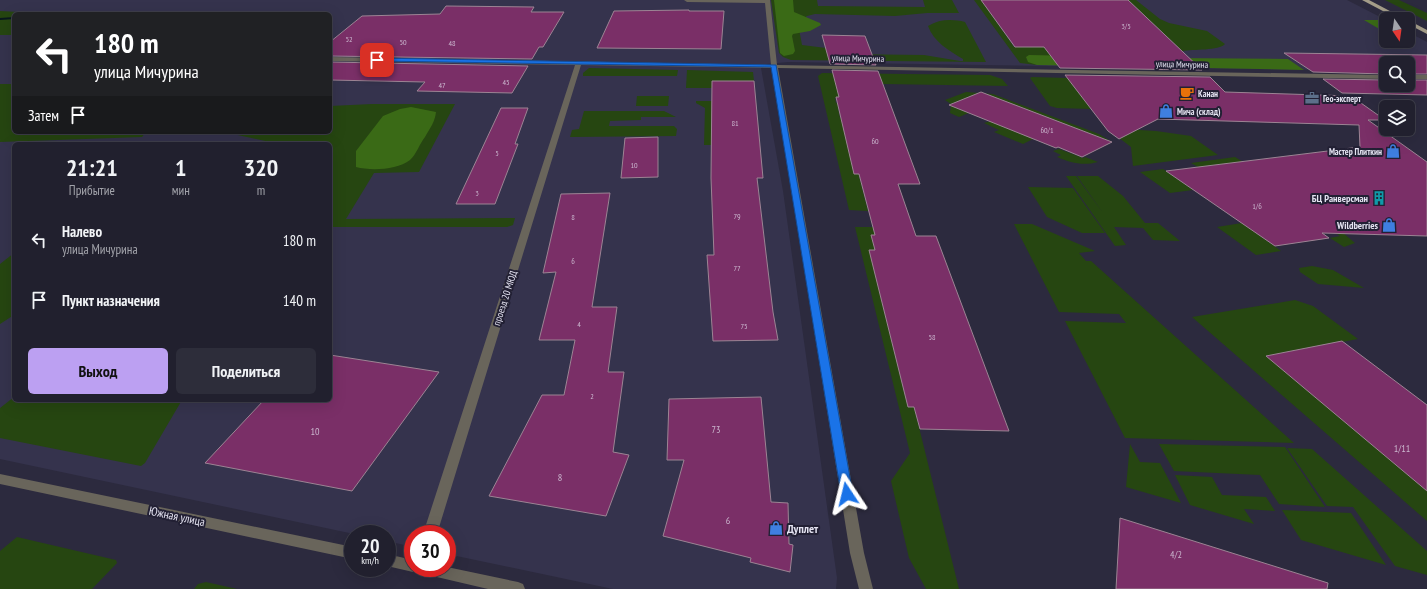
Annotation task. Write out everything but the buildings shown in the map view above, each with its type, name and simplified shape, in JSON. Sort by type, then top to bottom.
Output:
[{"type":"main road","points":[[1365,0],[1388,12]]},
{"type":"main road","points":[[1415,26],[1427,32]]},
{"type":"street","points":[[687,0],[767,1],[774,66],[857,553],[866,589]]},
{"type":"street","name":"улица Мичурина","points":[[332,59],[579,62],[1379,77]]},
{"type":"street","name":"проезд 20 МЮД","points":[[433,525],[579,62]]},
{"type":"street","points":[[1415,77],[1427,78]]},
{"type":"street","name":"Южная улица","points":[[0,479],[344,551]]},
{"type":"street","points":[[456,575],[518,589]]},
{"type":"shaded area","points":[[0,0],[1347,0],[1379,16],[1379,48],[1415,48],[1415,36],[1427,42],[1427,72],[1415,66],[1415,56],[1379,56],[1379,71],[788,62],[767,64],[761,68],[783,191],[837,578],[836,589],[613,589],[456,556],[456,525],[404,525],[404,545],[396,543],[396,525],[344,525],[344,532],[0,459]]},
{"type":"green space","points":[[771,0],[817,0],[818,6],[925,7],[923,0],[952,0],[959,13],[927,13],[895,16],[815,14],[807,16],[798,23],[802,45],[834,49],[842,54],[924,55],[963,61],[963,59],[947,49],[934,37],[928,26],[946,20],[955,20],[965,22],[986,62],[791,60],[783,57],[779,53]]},
{"type":"green space","points":[[774,0],[793,0],[794,12],[820,23],[821,25],[810,31],[793,34],[792,36],[795,51],[793,54],[784,56],[780,53]]},
{"type":"green space","points":[[974,0],[981,0],[1014,47],[1049,47],[1055,56],[1026,59],[1037,65],[1020,63]]},
{"type":"green space","points":[[1128,0],[1136,0],[1160,19],[1169,23],[1207,31],[1225,44],[1212,49],[1182,51]]},
{"type":"green space","points":[[1385,0],[1399,0],[1427,13],[1427,21],[1415,15],[1415,12],[1409,12]]},
{"type":"green space","points":[[0,11],[20,12],[12,12],[12,35],[0,35]]},
{"type":"green space","points":[[1364,20],[1379,20],[1379,29]]},
{"type":"green space","points":[[1029,55],[1078,56],[1095,66],[1037,65],[1028,62],[1026,57]]},
{"type":"green space","points":[[1170,58],[1288,59],[1304,70],[1153,67]]},
{"type":"green space","points":[[589,68],[678,70],[677,76],[583,76],[583,73]]},
{"type":"green space","points":[[687,70],[753,72],[754,81],[713,81],[712,88],[686,88]]},
{"type":"green space","points":[[822,73],[990,75],[1002,79],[1008,86],[883,84],[837,89],[839,97],[835,98],[836,103],[840,103],[842,108],[838,108],[840,118],[844,118],[868,211],[849,210],[818,76]]},
{"type":"green space","points":[[1030,78],[1068,78],[1091,109],[1057,108],[1050,106]]},
{"type":"green space","points":[[0,84],[12,84],[12,134],[144,134],[142,137],[0,142]]},
{"type":"green space","points":[[966,92],[979,93],[951,104],[945,100]]},
{"type":"green space","points":[[985,93],[993,94],[1099,134],[1112,142]]},
{"type":"green space","points":[[637,96],[669,96],[668,106],[636,106]]},
{"type":"green space","points":[[696,101],[712,101],[712,145],[704,145],[705,108],[696,103]]},
{"type":"green space","points":[[372,104],[455,104],[419,172],[374,173],[346,219],[515,218],[513,225],[507,227],[332,227],[332,142],[270,142],[233,134],[332,134],[332,106]]},
{"type":"green space","points":[[951,104],[971,112],[959,117],[950,113]]},
{"type":"green space","points":[[411,107],[436,112],[432,125],[412,158],[405,163],[391,168],[369,169],[356,167],[356,151],[383,116],[400,109]]},
{"type":"green space","points":[[584,111],[664,111],[676,117],[641,117],[641,120],[610,121],[609,126],[674,126],[677,129],[676,136],[570,137],[572,130],[579,129]]},
{"type":"green space","points":[[991,121],[1035,138],[1023,144],[994,132],[999,130],[984,123]]},
{"type":"green space","points":[[1106,128],[1156,131],[1191,136],[1218,155],[1133,166],[1131,147]]},
{"type":"green space","points":[[1059,149],[1098,162],[1082,164],[1067,161],[1057,157],[1061,155],[1053,151]]},
{"type":"green space","points":[[1235,157],[1280,184],[1198,167],[1191,163]]},
{"type":"green space","points":[[1163,169],[1193,190],[1170,193],[1140,172]]},
{"type":"green space","points":[[1066,176],[1076,176],[1103,213],[1077,176],[1098,176],[1123,196],[1145,223],[1158,223],[1180,241],[1153,240],[1143,228],[1114,227],[1126,245],[1115,246]]},
{"type":"green space","points":[[1028,187],[1073,188],[1105,233],[1082,233],[1047,217]]},
{"type":"green space","points":[[1311,206],[1355,243],[1344,247],[1330,238],[1340,236],[1296,208]]},
{"type":"green space","points":[[1242,223],[1281,251],[1256,255],[1217,227]]},
{"type":"green space","points":[[1014,224],[1032,224],[1095,251],[1079,253],[1086,261],[1091,261],[1294,443],[1125,438],[1065,321],[1126,323],[1119,314],[1059,312]]},
{"type":"green space","points":[[855,227],[880,227],[883,235],[871,235],[875,250],[874,270],[908,407],[914,407],[959,589],[926,589],[909,558],[891,481],[910,453]]},
{"type":"green space","points":[[12,255],[12,316],[0,324],[0,264]]},
{"type":"green space","points":[[1312,266],[1333,270],[1364,288],[1318,284],[1300,272],[1299,268]]},
{"type":"green space","points":[[1295,300],[1313,306],[1358,339],[1267,356],[1427,491],[1427,521],[1192,317]]},
{"type":"green space","points":[[12,399],[12,402],[181,402],[145,463],[141,466],[0,438],[0,408]]},
{"type":"green space","points":[[1130,444],[1140,462],[1160,463],[1181,503],[1126,487]]},
{"type":"green space","points":[[1159,444],[1285,447],[1325,507],[1279,504],[1260,475],[1174,471]]},
{"type":"green space","points":[[1287,448],[1312,449],[1427,551],[1427,575],[1395,566],[1353,507],[1327,506]]},
{"type":"green space","points":[[1175,475],[1212,477],[1222,495],[1266,497],[1275,511],[1244,509],[1254,524],[1190,505]]},
{"type":"green space","points":[[1282,510],[1351,513],[1386,565],[1301,540]]},
{"type":"green space","points":[[17,537],[116,560],[117,563],[92,589],[0,589],[0,551]]},
{"type":"green space","points":[[206,582],[237,589],[194,589],[198,584]]},
{"type":"waterway","points":[[0,19],[12,18]]},
{"type":"place","name":"Канан","points":[[1187,93]]},
{"type":"place","name":"Гео-эксперт","points":[[1312,98]]},
{"type":"place","name":"Мича (склад)","points":[[1166,111]]},
{"type":"place","name":"Мастер Плиткин","points":[[1393,151]]},
{"type":"place","name":"БЦ Ранверсман","points":[[1379,198]]},
{"type":"place","name":"Wildberries","points":[[1389,225]]},
{"type":"place","name":"Дуплет","points":[[776,528]]},
{"type":"route","points":[[377,60],[774,66],[847,494]]}]
